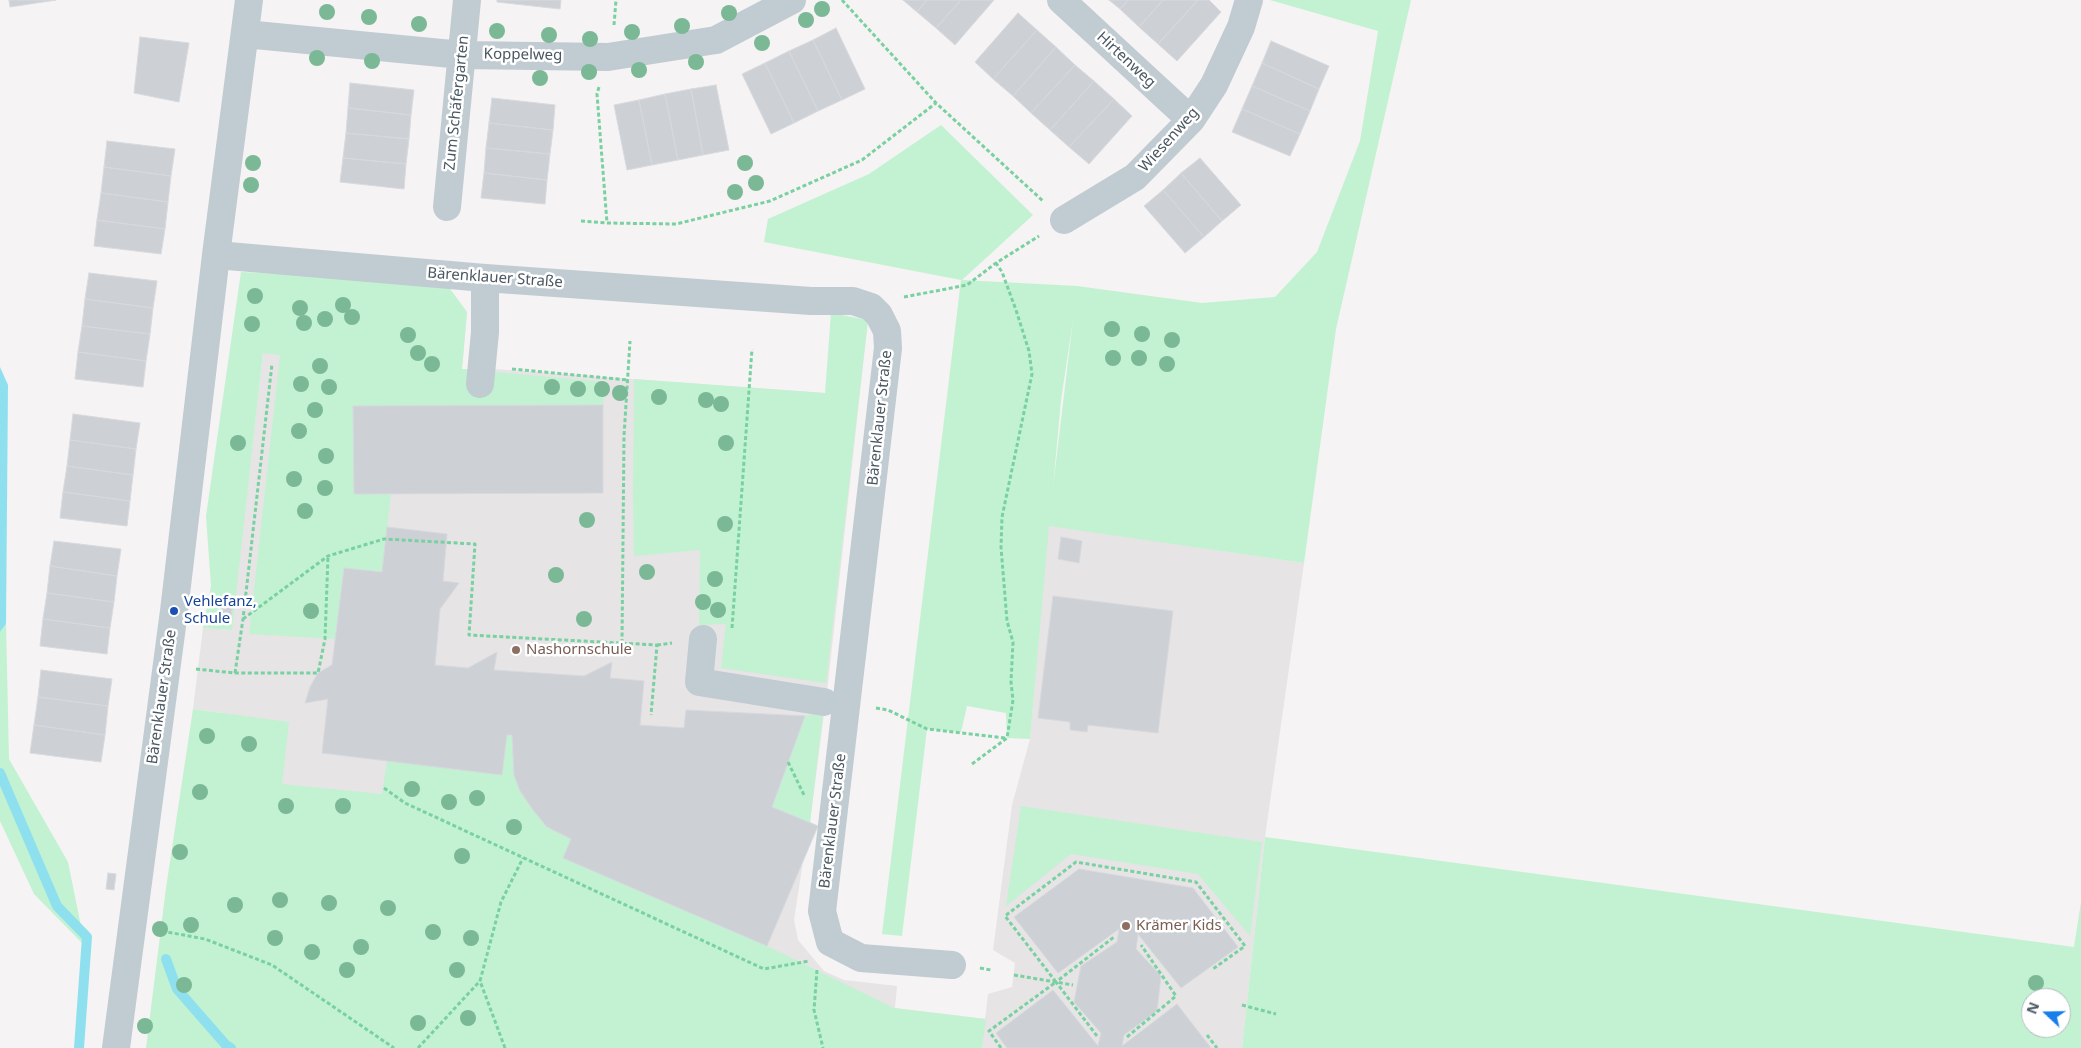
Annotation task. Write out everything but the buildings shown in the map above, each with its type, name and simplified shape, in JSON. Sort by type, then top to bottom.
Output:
[{"type":"street","name":"Bärenklauer Straße","points":[[116,1048],[249,0]]},
{"type":"street","name":"Zum Schäfergarten","points":[[446,207],[467,0]]},
{"type":"street","name":"Koppelweg","points":[[244,34],[462,54],[608,57],[716,40],[792,0]]},
{"type":"street","name":"Hirtenweg","points":[[1061,0],[1191,120]]},
{"type":"street","name":"Wiesenweg","points":[[1064,220],[1135,177],[1191,120],[1214,85],[1241,26],[1249,0]]},
{"type":"street","name":"Bärenklauer Straße","points":[[216,255],[485,278],[811,301],[853,301],[871,307],[879,315],[887,331],[888,348],[835,705],[822,911],[824,950]]},
{"type":"street","points":[[481,375],[485,278]]},
{"type":"street","points":[[703,639],[700,682],[835,705]]},
{"type":"street","points":[[824,950],[861,958],[952,965]]},
{"type":"path","points":[[607,223],[597,94],[608,57],[615,22],[616,0]]},
{"type":"path","points":[[842,0],[936,103],[1064,220]]},
{"type":"path","points":[[581,221],[676,224],[770,201],[862,160],[936,103]]},
{"type":"path","points":[[972,764],[1007,738],[1013,700],[1011,682],[1013,642],[1007,621],[1000,547],[1002,517],[1032,374],[1029,351],[1019,318],[1002,272],[996,263]]},
{"type":"path","points":[[622,643],[624,436],[630,341]]},
{"type":"path","points":[[243,619],[328,556],[384,539],[475,544],[468,635],[657,645],[731,634],[752,349]]},
{"type":"path","points":[[235,673],[243,619],[272,364]]},
{"type":"path","points":[[481,375],[628,380]]},
{"type":"path","points":[[166,665],[235,673],[318,673],[325,639],[328,556]]},
{"type":"path","points":[[651,715],[657,645]]},
{"type":"path","points":[[835,705],[862,705],[888,710],[928,728],[1007,738]]},
{"type":"path","points":[[384,788],[405,803],[764,969],[824,950],[814,1010],[823,1048]]},
{"type":"path","points":[[418,1048],[480,981],[501,902],[524,858]]},
{"type":"path","points":[[1097,1036],[1005,916],[1076,862],[1196,882],[1245,946],[1213,969]]},
{"type":"path","points":[[132,926],[205,939],[272,964],[394,1048]]},
{"type":"path","points":[[1002,1048],[989,1030],[1114,937]]},
{"type":"path","points":[[1128,1037],[1176,996],[1141,945]]},
{"type":"path","points":[[1014,975],[1073,985]]},
{"type":"path","points":[[480,981],[505,1048]]},
{"type":"path","points":[[1242,1005],[1276,1014]]},
{"type":"path","points":[[1207,1035],[1217,1048]]},
{"type":"shaded area","name":"Nashornschule","points":[[452,296],[467,312],[462,369],[494,369],[825,393],[868,320],[828,683],[810,822],[818,826],[803,861],[794,920],[798,940],[824,971],[844,980],[897,986],[895,1008],[985,1019],[988,994],[1012,987],[1015,963],[993,950],[1012,805],[1030,739],[1048,525],[1304,563],[1265,837],[1242,1048],[565,1048],[266,862],[223,713],[193,709],[203,628],[231,630],[263,353]]},
{"type":"green space","points":[[1270,0],[1411,0],[1336,329],[1304,563],[1049,526],[1030,739],[1007,738],[1006,713],[967,706],[961,732],[927,729],[902,936],[882,934],[961,280],[764,242],[768,219],[869,174],[941,125],[1033,215],[962,280],[1077,286],[1202,303],[1275,297],[1317,252],[1360,141],[1378,31]],"holes":[[[1073,320],[1053,487],[1061,400]]]},
{"type":"green space","points":[[241,272],[445,282],[467,312],[462,369],[605,382],[603,405],[354,406],[354,494],[391,494],[382,572],[344,568],[336,639],[249,634],[280,355],[263,353],[232,630],[203,628],[211,586],[206,516]]},
{"type":"green space","points":[[831,313],[868,320],[826,683],[721,668],[726,624],[699,625],[700,550],[634,556],[634,379],[825,393]]},
{"type":"green space","points":[[6,624],[9,759],[68,862],[85,946],[34,894],[0,821],[0,632]]},
{"type":"green space","points":[[193,709],[289,722],[282,784],[382,794],[387,761],[512,735],[514,775],[520,791],[547,827],[571,839],[563,858],[767,946],[894,1008],[986,1019],[982,1048],[146,1048],[166,888]]},
{"type":"green space","points":[[823,713],[810,823],[772,807],[805,716]]},
{"type":"green space","points":[[1021,806],[1262,842],[1250,936],[1198,874],[1071,854],[1006,906]]},
{"type":"green space","points":[[1265,837],[2074,947],[2081,902],[2081,1048],[1242,1048]]},
{"type":"water","points":[[0,367],[8,385],[6,624],[0,632]]},
{"type":"waterway","points":[[0,773],[57,906],[87,937],[79,1048]]},
{"type":"waterway","points":[[166,959],[177,989],[226,1045],[231,1048]]},
{"type":"place","name":"Vehlefanz, Schule","points":[[174,611]]},
{"type":"place","name":"Nashornschule","points":[[516,650]]},
{"type":"place","name":"Krämer Kids","points":[[1126,926]]}]
